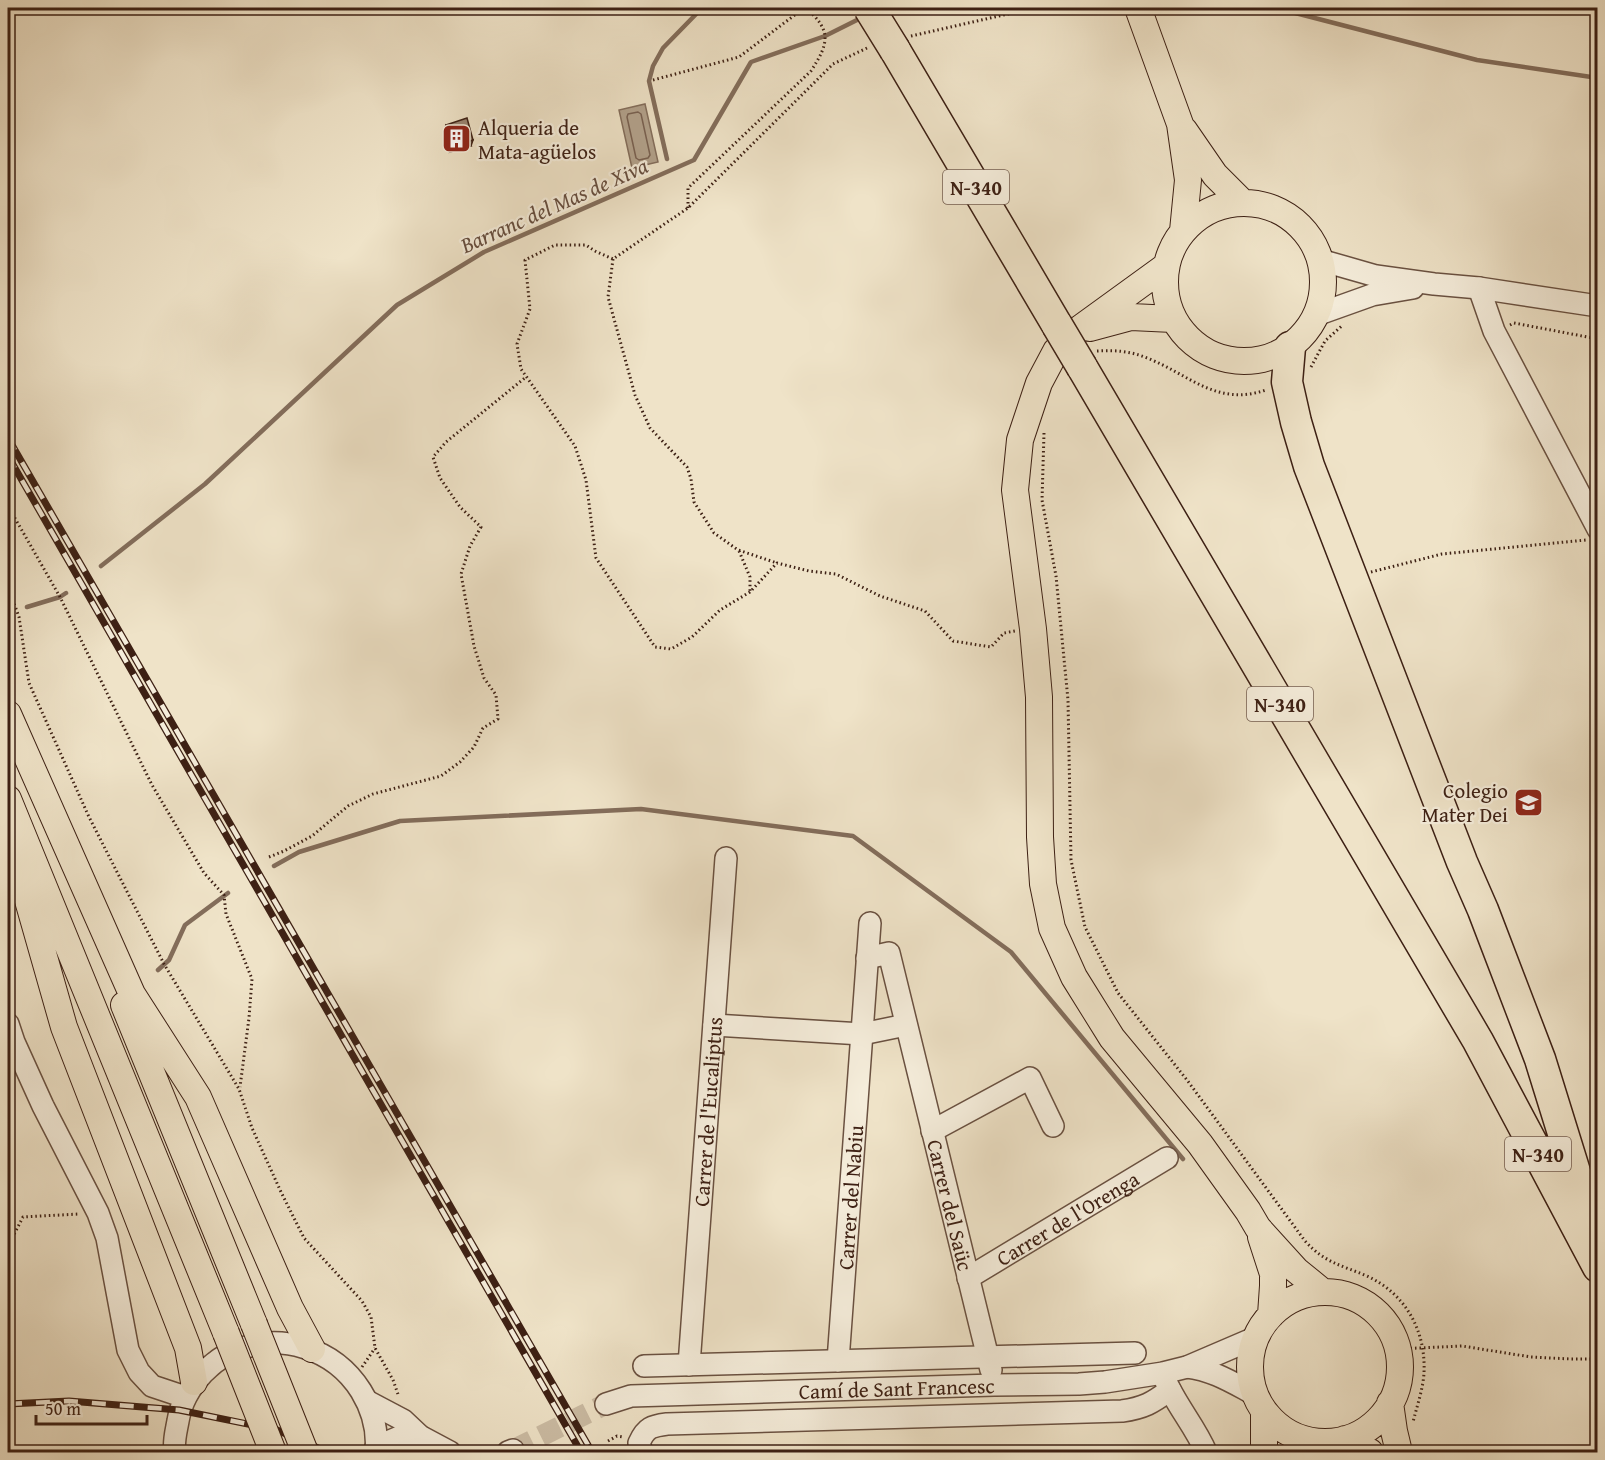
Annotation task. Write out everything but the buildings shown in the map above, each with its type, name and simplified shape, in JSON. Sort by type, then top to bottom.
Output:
[{"type":"highway","name":"N-340","points":[[869,8],[893,43],[1066,328],[1088,359],[1478,1041],[1598,1267]]},
{"type":"highway","points":[[1290,347],[1287,382],[1309,465],[1540,1059],[1589,1217],[1598,1235]]},
{"type":"main road","points":[[1138,8],[1180,124],[1188,180],[1183,231]]},
{"type":"main road","points":[[1180,124],[1215,175],[1242,202]]},
{"type":"main road","points":[[1242,202],[1268,206],[1291,218],[1309,237],[1320,260],[1323,279],[1322,297],[1316,315],[1305,333],[1290,347],[1266,359],[1239,362],[1212,356],[1189,341],[1173,319],[1165,293],[1166,266],[1172,248],[1183,231],[1199,216],[1220,206],[1242,202]]},
{"type":"main road","points":[[1166,266],[1066,328],[1039,383],[1020,440],[1015,490],[1033,629],[1039,697],[1040,837],[1043,884],[1052,928],[1074,977],[1112,1038],[1200,1144],[1258,1228],[1296,1270],[1323,1292]]},
{"type":"main road","points":[[1066,328],[1131,317],[1173,319]]},
{"type":"main road","points":[[8,715],[305,1452]]},
{"type":"main road","points":[[8,715],[132,994],[198,1097],[290,1308],[312,1349]]},
{"type":"main road","points":[[8,800],[273,1452]]},
{"type":"main road","points":[[8,837],[64,1027],[188,1348],[189,1390]]},
{"type":"main road","points":[[1258,1228],[1272,1274],[1272,1315]]},
{"type":"main road","points":[[1260,1403],[1282,1428],[1305,1439],[1311,1447],[1345,1439],[1367,1429],[1376,1422],[1390,1403],[1398,1382],[1397,1349],[1387,1326],[1370,1308],[1348,1296],[1323,1292],[1290,1301],[1272,1315],[1263,1325],[1257,1337],[1250,1360],[1252,1384],[1260,1403],[1264,1452]]},
{"type":"main road","points":[[1390,1403],[1398,1449]]},
{"type":"main road","points":[[1345,1439],[1370,1452]]},
{"type":"street","points":[[1320,260],[1376,276],[1479,288],[1598,306]]},
{"type":"street","points":[[1316,315],[1372,295],[1434,284]]},
{"type":"street","points":[[1479,288],[1494,332],[1592,535]]},
{"type":"street","name":"Carrer de l'Eucaliptus","points":[[689,1365],[726,858]]},
{"type":"street","name":"Carrer del Nabiu","points":[[838,1361],[870,923]]},
{"type":"street","name":"Carrer del Saüc","points":[[867,958],[889,953],[994,1385]]},
{"type":"street","points":[[865,994],[897,986]]},
{"type":"street","points":[[8,1023],[14,1042],[43,1106],[98,1213],[107,1238],[128,1350],[139,1372],[152,1386],[189,1390]]},
{"type":"street","points":[[714,1024],[862,1034],[906,1025]]},
{"type":"street","points":[[932,1131],[1030,1078],[1053,1126]]},
{"type":"street","points":[[1555,1109],[1598,1198]]},
{"type":"street","name":"Carrer de l'Orenga","points":[[968,1278],[1167,1158]]},
{"type":"street","name":"Camí de Sant Francesc","points":[[606,1404],[632,1396],[1079,1384],[1114,1381],[1166,1382],[1187,1367],[1257,1337]]},
{"type":"street","points":[[175,1452],[179,1410],[189,1390],[218,1360],[247,1346],[280,1342],[312,1349],[335,1362],[354,1380],[367,1401],[374,1423],[376,1450],[404,1435],[420,1436]]},
{"type":"street","name":"Camí de Sant Francesc","points":[[644,1366],[1135,1353]]},
{"type":"street","name":"Camí de Sant Francesc","points":[[1187,1367],[1212,1372],[1260,1403]]},
{"type":"street","points":[[642,1452],[639,1443],[647,1430],[653,1426],[667,1424],[1122,1411],[1150,1405],[1166,1382],[1206,1452]]},
{"type":"street","points":[[367,1401],[403,1420],[420,1436],[450,1452]]},
{"type":"path","points":[[653,80],[739,57],[805,8],[818,19],[825,36],[823,53],[811,70],[688,188],[688,208]]},
{"type":"path","points":[[612,259],[688,208],[834,64],[893,43],[1033,8],[1047,8]]},
{"type":"path","points":[[612,259],[586,245],[555,245],[525,260],[530,309],[517,344],[520,369],[575,446],[586,480],[596,558],[655,647],[671,649],[692,637],[720,610],[750,592],[777,563]]},
{"type":"path","points":[[612,259],[608,297],[635,395],[650,428],[687,467],[694,502],[714,533],[738,550],[809,571],[836,574],[880,596],[925,610],[953,641],[991,647],[1004,633],[1033,629]]},
{"type":"path","points":[[1088,359],[1117,350],[1147,357],[1209,390],[1234,394],[1260,392],[1299,378],[1309,370],[1325,341],[1346,321]]},
{"type":"path","points":[[1494,332],[1514,323],[1598,339]]},
{"type":"path","points":[[269,857],[312,836],[348,806],[374,794],[441,776],[460,762],[474,747],[483,728],[498,719],[496,695],[484,678],[474,646],[461,574],[470,546],[481,527],[460,507],[440,478],[433,457],[446,442],[526,377]]},
{"type":"path","points":[[1044,430],[1042,500],[1056,576],[1068,700],[1071,860],[1085,927],[1118,993],[1187,1080],[1305,1240],[1325,1259],[1380,1283],[1400,1299],[1416,1323],[1424,1347],[1424,1374],[1414,1418],[1407,1438],[1398,1449]]},
{"type":"path","points":[[8,506],[60,597],[152,785],[204,873],[224,895],[226,914],[252,979],[240,1089]]},
{"type":"path","points":[[1352,577],[1442,554],[1592,535]]},
{"type":"path","points":[[738,550],[750,577],[750,592]]},
{"type":"path","points":[[8,587],[19,617],[29,683],[89,817],[164,964],[240,1089],[252,1128],[304,1238],[362,1301],[371,1317],[375,1348]]},
{"type":"path","points":[[220,891],[225,888]]},
{"type":"path","points":[[8,1246],[23,1217],[98,1213]]},
{"type":"path","points":[[1593,1326],[1598,1335]]},
{"type":"path","points":[[1397,1349],[1462,1346],[1532,1357],[1598,1359]]},
{"type":"water","points":[[645,104],[658,162],[632,168],[619,110]]},
{"type":"waterway","points":[[667,159],[649,81],[653,66],[663,48],[702,8]]},
{"type":"waterway","name":"Barranc del Mas de Xiva","points":[[1276,8],[1477,60],[1598,78]]},
{"type":"waterway","name":"Barranc del Mas de Xiva","points":[[101,566],[205,484],[397,305],[484,252],[694,160],[751,62],[825,36],[863,17]]},
{"type":"waterway","name":"Barranc del Mas de Xiva","points":[[27,607],[66,593]]},
{"type":"waterway","points":[[274,866],[299,852],[400,821],[641,809],[853,836],[1011,952],[1183,1159]]},
{"type":"waterway","points":[[158,970],[169,960],[185,925],[228,893]]},
{"type":"tunnel","points":[[513,1450],[606,1404]]},
{"type":"railway","points":[[8,438],[592,1452]]},
{"type":"railway","points":[[8,456],[581,1452]]},
{"type":"railway","points":[[8,1404],[69,1401],[179,1410],[277,1430],[327,1452]]},
{"type":"place","name":"Alqueria de Mata-agüelos","points":[[457,139]]},
{"type":"place","name":"Colegio Mater Dei","points":[[1529,802]]}]
